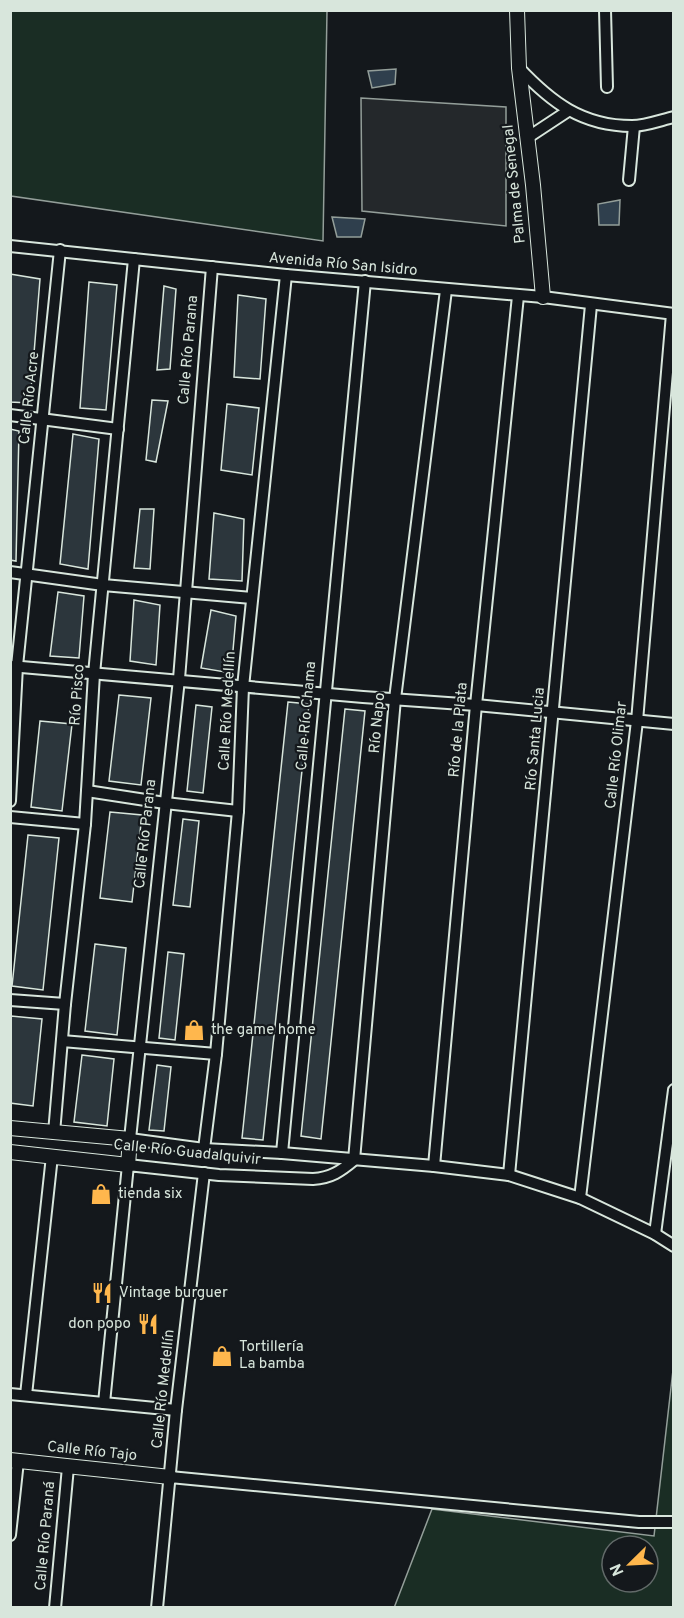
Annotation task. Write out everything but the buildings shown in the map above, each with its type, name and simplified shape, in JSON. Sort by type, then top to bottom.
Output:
[{"type":"street","name":"Palma de Senegal","points":[[517,10],[519,68],[543,297]]},
{"type":"street","points":[[605,10],[607,87]]},
{"type":"street","points":[[519,68],[538,88],[568,111],[597,123],[634,126],[674,117]]},
{"type":"street","points":[[527,138],[568,111]]},
{"type":"street","points":[[629,180],[634,126]]},
{"type":"street","name":"Avenida Río San Isidro","points":[[10,246],[286,275],[543,297],[673,314]]},
{"type":"street","name":"Calle Río Acre","points":[[10,801],[14,666],[27,574],[60,250]]},
{"type":"street","name":"Río Pisco","points":[[54,1133],[65,1004],[85,824],[94,674],[134,259]]},
{"type":"street","name":"Calle Río Parana","points":[[104,1403],[179,679],[212,267]]},
{"type":"street","name":"Calle Río Medellín","points":[[204,1149],[216,1054],[238,811],[243,687],[286,275]]},
{"type":"street","name":"Calle Río Chama","points":[[282,1153],[324,692],[365,282]]},
{"type":"street","name":"Río Napo","points":[[354,1160],[395,699],[446,290]]},
{"type":"street","name":"Río de la Plata","points":[[434,1166],[476,705],[518,296]]},
{"type":"street","name":"Río Santa Lucia","points":[[509,1175],[591,305]]},
{"type":"street","name":"Calle Río Olimar","points":[[580,1198],[637,721],[673,314]]},
{"type":"street","points":[[10,415],[118,429]]},
{"type":"street","points":[[10,572],[186,594],[252,598]]},
{"type":"street","points":[[14,666],[674,724]]},
{"type":"street","points":[[87,791],[238,811]]},
{"type":"street","points":[[10,817],[85,824]]},
{"type":"street","points":[[10,1000],[65,1004]]},
{"type":"street","points":[[62,1041],[216,1054]]},
{"type":"street","points":[[655,1234],[674,1090]]},
{"type":"street","name":"Calle Río Guadalquivir","points":[[10,1128],[130,1139],[204,1149],[282,1153],[509,1175],[580,1198],[655,1234],[674,1246]]},
{"type":"street","name":"Calle Río Guadalquivir","points":[[10,1152],[270,1178],[323,1179],[339,1173],[354,1160]]},
{"type":"street","points":[[26,1395],[52,1156]]},
{"type":"street","name":"Calle Río Medellín","points":[[157,1608],[176,1410],[204,1173]]},
{"type":"street","points":[[10,1394],[176,1410]]},
{"type":"street","points":[[10,1535],[14,1460]]},
{"type":"street","name":"Calle Río Tajo","points":[[14,1460],[171,1477]]},
{"type":"street","name":"Calle Río Paraná","points":[[55,1608],[68,1467]]},
{"type":"street","points":[[171,1477],[639,1522],[674,1522]]},
{"type":"green space","points":[[11,10],[327,11],[323,241],[11,196]]},
{"type":"green space","points":[[673,1370],[673,1607],[394,1608],[432,1509],[638,1534],[600,1534],[600,1594],[660,1594],[660,1534],[654,1534]]},
{"type":"shaded area","points":[[361,98],[506,107],[506,226],[362,211]]},
{"type":"water","points":[[396,69],[395,84],[372,88],[368,71]]},
{"type":"water","points":[[620,200],[619,225],[599,225],[598,204]]},
{"type":"water","points":[[332,217],[365,219],[361,237],[337,237]]},
{"type":"place","name":"the game home","points":[[194,1030]]},
{"type":"place","name":"tienda six","points":[[101,1194]]},
{"type":"place","name":"Vintage burguer","points":[[102,1293]]},
{"type":"place","name":"don popo","points":[[148,1324]]},
{"type":"place","name":"Tortillería La bamba","points":[[222,1356]]}]
